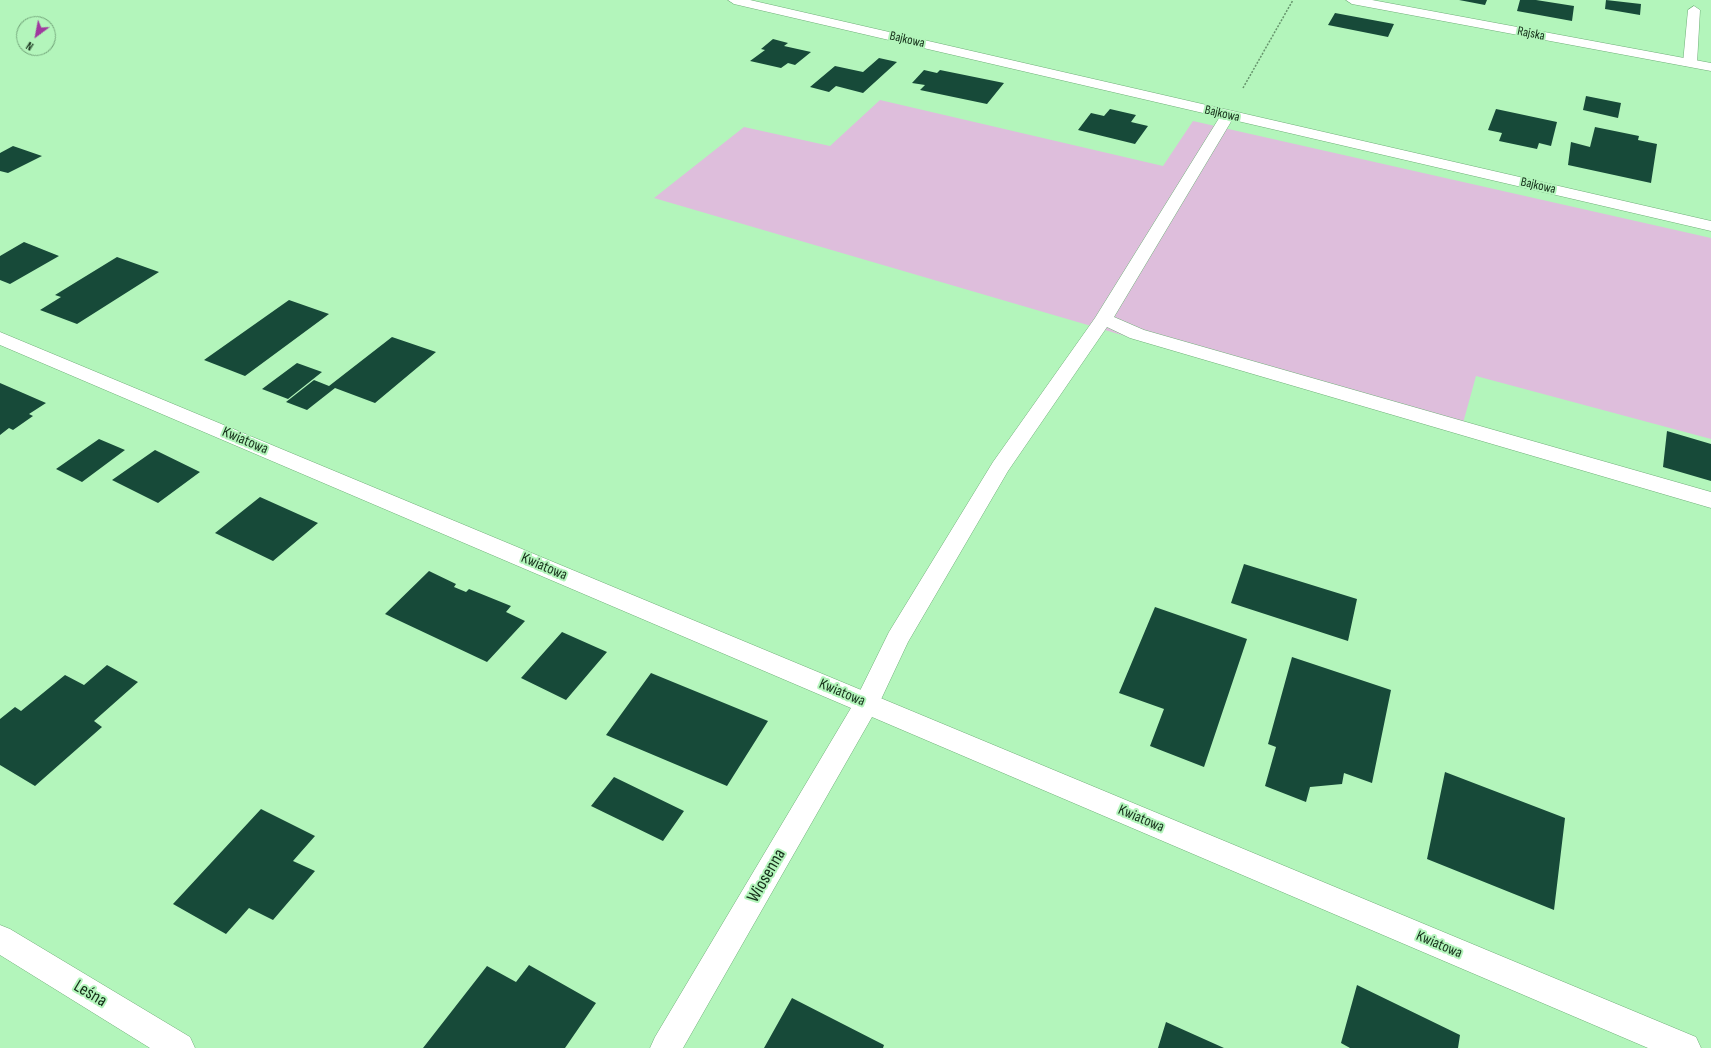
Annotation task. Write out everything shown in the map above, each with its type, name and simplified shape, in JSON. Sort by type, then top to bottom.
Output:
[{"type":"street","name":"Bajkowa","points":[[734,0],[1711,226]]},
{"type":"street","name":"Rajska","points":[[1352,0],[1711,67]]},
{"type":"street","points":[[1690,63],[1694,10]]},
{"type":"street","name":"Wiosenna","points":[[666,1048],[867,703],[898,639],[1000,467],[1104,320],[1228,115]]},
{"type":"street","points":[[1104,320],[1138,334],[1711,500]]},
{"type":"street","name":"Kwiatowa","points":[[0,338],[1684,1048]]},
{"type":"street","name":"Leśna","points":[[0,939],[179,1048]]},
{"type":"path","points":[[1228,115],[1293,0]]},
{"type":"shaded area","points":[[880,100],[1163,166],[1193,121],[1711,238],[1711,439],[1476,376],[1460,434],[654,198],[744,127],[830,146]]},
{"type":"building","points":[[1459,0],[1487,0],[1485,5]]},
{"type":"building","points":[[1520,0],[1536,0],[1574,6],[1572,21],[1517,11]]},
{"type":"building","points":[[1606,0],[1641,4],[1640,15],[1605,9]]},
{"type":"building","points":[[1335,13],[1394,24],[1388,37],[1328,25]]},
{"type":"building","points":[[773,39],[788,43],[784,46],[811,52],[795,65],[788,63],[781,68],[750,61],[765,50],[761,49]]},
{"type":"building","points":[[879,58],[897,62],[863,93],[836,86],[829,92],[810,87],[835,66],[863,72]]},
{"type":"building","points":[[924,70],[937,73],[940,70],[1004,83],[987,104],[920,90],[925,85],[912,83]]},
{"type":"building","points":[[1586,96],[1621,103],[1618,118],[1583,110]]},
{"type":"building","points":[[1110,109],[1136,115],[1131,122],[1148,126],[1135,144],[1078,130],[1091,113],[1104,116]]},
{"type":"building","points":[[1496,109],[1557,122],[1551,146],[1539,143],[1537,149],[1499,141],[1502,133],[1488,130]]},
{"type":"building","points":[[1595,127],[1639,136],[1638,140],[1657,144],[1651,183],[1568,165],[1571,142],[1590,147]]},
{"type":"building","points":[[13,146],[42,156],[8,173],[0,171],[0,153]]},
{"type":"building","points":[[24,242],[59,256],[10,284],[0,280],[0,256]]},
{"type":"building","points":[[117,257],[159,272],[77,324],[40,310],[61,297],[55,295]]},
{"type":"building","points":[[289,300],[329,314],[245,376],[204,360]]},
{"type":"building","points":[[392,337],[436,352],[375,403],[335,388],[307,410],[286,402],[314,380],[329,386]]},
{"type":"building","points":[[297,363],[322,372],[288,399],[262,389]]},
{"type":"building","points":[[0,383],[46,403],[29,414],[33,416],[13,430],[9,428],[0,435]]},
{"type":"building","points":[[1667,431],[1711,444],[1711,481],[1663,467]]},
{"type":"building","points":[[99,439],[125,450],[82,482],[56,469]]},
{"type":"building","points":[[155,450],[200,472],[158,503],[112,480]]},
{"type":"building","points":[[260,497],[318,523],[273,561],[215,533]]},
{"type":"building","points":[[1244,564],[1357,599],[1348,641],[1231,603]]},
{"type":"building","points":[[429,571],[456,584],[454,587],[466,592],[469,589],[511,606],[506,612],[525,621],[487,662],[385,614]]},
{"type":"building","points":[[1155,607],[1247,639],[1204,767],[1150,746],[1164,709],[1119,693]]},
{"type":"building","points":[[562,632],[607,652],[566,700],[521,678]]},
{"type":"building","points":[[1292,657],[1391,690],[1372,783],[1344,773],[1342,784],[1310,787],[1306,802],[1265,786],[1276,747],[1268,744]]},
{"type":"building","points":[[107,665],[138,682],[94,721],[102,727],[35,786],[0,765],[0,719],[15,707],[21,711],[65,675],[84,685]]},
{"type":"building","points":[[651,673],[768,721],[727,786],[606,735]]},
{"type":"building","points":[[1445,772],[1565,818],[1554,910],[1427,859]]},
{"type":"building","points":[[614,777],[684,811],[663,841],[591,806]]},
{"type":"building","points":[[261,809],[315,836],[293,861],[315,871],[273,920],[249,908],[226,934],[173,904]]},
{"type":"building","points":[[529,965],[596,1003],[565,1048],[423,1048],[487,966],[516,982]]},
{"type":"building","points":[[1357,985],[1460,1035],[1458,1048],[1350,1048],[1341,1043]]},
{"type":"building","points":[[792,998],[884,1045],[883,1048],[764,1048]]},
{"type":"building","points":[[1166,1022],[1224,1048],[1158,1048]]}]
